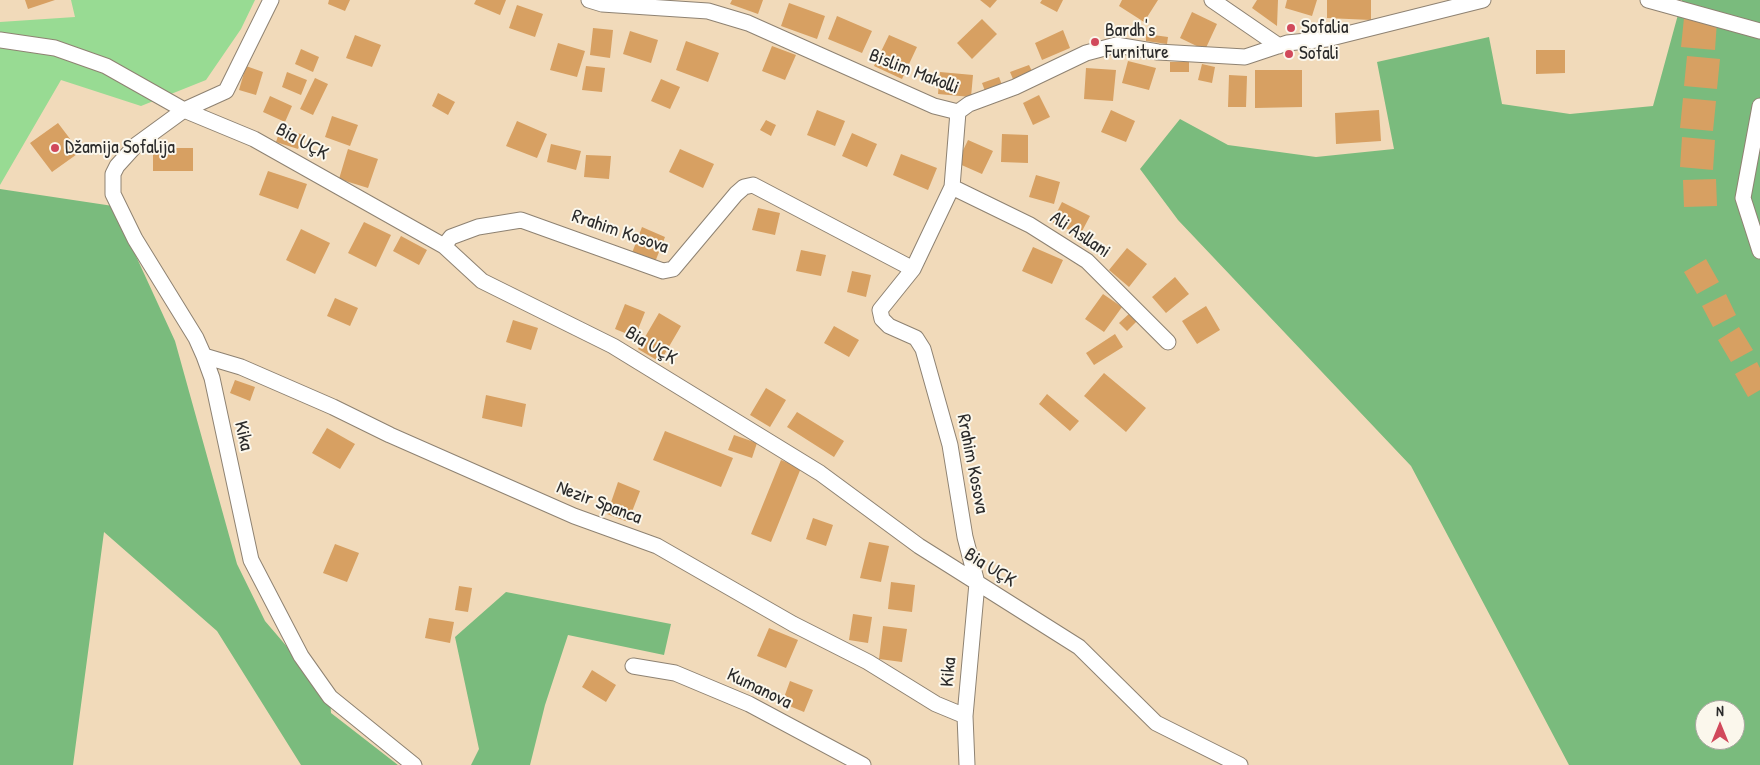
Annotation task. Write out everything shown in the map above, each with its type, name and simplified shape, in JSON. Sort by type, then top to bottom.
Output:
[{"type":"street","name":"Kika","points":[[271,0],[226,91],[184,110],[136,145],[117,166],[112,184],[113,194],[135,239],[196,338],[204,356],[212,378],[251,560],[301,656],[330,697],[414,765]]},
{"type":"street","name":"Bislim Makolli","points":[[589,0],[602,4],[708,11],[748,23],[934,106],[958,112],[968,104],[1015,87],[1086,54],[1116,45],[1158,52],[1245,57],[1287,43],[1327,39],[1483,0]]},
{"type":"street","points":[[1212,0],[1279,46]]},
{"type":"street","points":[[1648,0],[1760,31]]},
{"type":"street","name":"Bia UÇK","points":[[0,40],[54,48],[106,66],[184,110],[254,139],[444,246],[482,281],[613,346],[717,408],[820,473],[919,546],[1079,647],[1156,723],[1240,765]]},
{"type":"street","points":[[1760,106],[1743,198],[1760,251]]},
{"type":"street","name":"Rrahim Kosova","points":[[958,112],[952,187],[913,269],[880,310],[882,319],[889,326],[916,338],[923,348],[950,446],[965,537],[977,583]]},
{"type":"street","name":"Rrahim Kosova","points":[[444,246],[452,237],[478,227],[501,221],[521,220],[663,271],[674,269],[736,194],[744,187],[753,185],[913,269]]},
{"type":"street","name":"Ali Asllani","points":[[952,187],[1030,226],[1087,260],[1168,342]]},
{"type":"street","name":"Nezir Spanca","points":[[204,356],[260,375],[574,516],[657,546],[792,624],[868,662],[936,704],[965,716]]},
{"type":"street","name":"Kika","points":[[968,765],[965,716],[977,583]]},
{"type":"street","name":"Kumanova","points":[[633,666],[675,673],[750,704],[863,765]]},
{"type":"green space","points":[[71,0],[255,0],[241,29],[206,80],[141,106],[61,80],[0,185],[0,22],[75,17]]},
{"type":"green space","points":[[1682,0],[1760,0],[1760,765],[1569,765],[1411,466],[1178,220],[1140,169],[1180,119],[1228,145],[1316,157],[1394,149],[1377,62],[1489,37],[1502,104],[1570,114],[1653,106]]},
{"type":"green space","points":[[0,189],[113,206],[175,341],[237,564],[265,621],[330,697],[331,713],[398,765],[301,765],[217,631],[104,532],[73,765],[0,765]]},
{"type":"green space","points":[[506,592],[671,624],[664,655],[568,635],[545,705],[530,765],[471,765],[479,749],[455,637]]},
{"type":"building","points":[[25,0],[55,0],[28,9]]},
{"type":"building","points":[[329,0],[350,0],[345,11],[328,4]]},
{"type":"building","points":[[476,0],[506,0],[500,15],[474,4]]},
{"type":"building","points":[[732,0],[763,0],[758,14],[730,4]]},
{"type":"building","points":[[980,0],[997,0],[990,8]]},
{"type":"building","points":[[1042,0],[1063,0],[1057,12],[1040,3]]},
{"type":"building","points":[[1122,0],[1158,0],[1144,22],[1119,6]]},
{"type":"building","points":[[1257,0],[1278,0],[1277,26],[1252,8]]},
{"type":"building","points":[[1287,0],[1317,0],[1312,16],[1285,8]]},
{"type":"building","points":[[1327,0],[1371,0],[1371,20],[1327,18]]},
{"type":"building","points":[[789,3],[825,16],[817,39],[781,26]]},
{"type":"building","points":[[517,5],[543,14],[535,37],[509,28]]},
{"type":"building","points":[[1192,12],[1217,24],[1205,50],[1180,38]]},
{"type":"building","points":[[837,16],[872,31],[862,53],[828,39]]},
{"type":"building","points":[[1684,18],[1717,21],[1715,50],[1681,47]]},
{"type":"building","points":[[982,19],[997,34],[972,59],[957,43]]},
{"type":"building","points":[[593,28],[613,30],[610,58],[590,55]]},
{"type":"building","points":[[1063,30],[1070,48],[1042,60],[1035,43]]},
{"type":"building","points":[[630,31],[658,40],[651,63],[623,54]]},
{"type":"building","points":[[1146,34],[1168,37],[1167,44],[1146,41]]},
{"type":"building","points":[[355,35],[381,45],[372,67],[346,58]]},
{"type":"building","points":[[889,35],[917,47],[902,79],[874,66]]},
{"type":"building","points":[[686,41],[719,53],[708,82],[676,70]]},
{"type":"building","points":[[558,43],[585,51],[577,77],[550,70]]},
{"type":"building","points":[[772,46],[796,55],[785,80],[762,71]]},
{"type":"building","points":[[301,49],[319,57],[313,72],[295,64]]},
{"type":"building","points":[[1536,50],[1565,50],[1565,73],[1536,74]]},
{"type":"building","points":[[1687,56],[1720,59],[1717,89],[1684,86]]},
{"type":"building","points":[[1128,61],[1156,68],[1149,90],[1122,83]]},
{"type":"building","points":[[1170,62],[1189,62],[1189,72],[1170,72]]},
{"type":"building","points":[[1202,64],[1215,67],[1212,83],[1198,80]]},
{"type":"building","points":[[1029,65],[1032,71],[1013,79],[1010,72]]},
{"type":"building","points":[[246,66],[263,72],[256,95],[239,90]]},
{"type":"building","points":[[586,66],[605,68],[602,92],[582,90]]},
{"type":"building","points":[[1086,68],[1116,70],[1113,101],[1084,99]]},
{"type":"building","points":[[1255,70],[1302,70],[1302,107],[1255,108]]},
{"type":"building","points":[[287,72],[307,80],[301,95],[282,87]]},
{"type":"building","points":[[940,72],[973,75],[971,97],[938,94]]},
{"type":"building","points":[[1229,75],[1247,76],[1246,107],[1228,107]]},
{"type":"building","points":[[999,77],[1002,85],[985,91],[982,83]]},
{"type":"building","points":[[315,78],[328,84],[313,115],[300,109]]},
{"type":"building","points":[[661,79],[680,87],[670,109],[651,101]]},
{"type":"building","points":[[438,93],[455,102],[448,115],[432,106]]},
{"type":"building","points":[[1039,95],[1050,117],[1033,125],[1023,103]]},
{"type":"building","points":[[270,96],[292,106],[285,122],[263,112]]},
{"type":"building","points":[[1683,98],[1716,101],[1713,131],[1680,128]]},
{"type":"building","points":[[817,110],[845,121],[835,146],[807,135]]},
{"type":"building","points":[[1111,110],[1135,121],[1126,142],[1101,132]]},
{"type":"building","points":[[1379,110],[1381,141],[1336,144],[1335,113]]},
{"type":"building","points":[[332,116],[358,125],[350,146],[325,137]]},
{"type":"building","points":[[766,120],[776,125],[771,136],[760,130]]},
{"type":"building","points":[[517,121],[547,134],[537,158],[506,146]]},
{"type":"building","name":"Džamija Sofalija","points":[[58,123],[80,152],[52,172],[30,143]]},
{"type":"building","points":[[281,127],[303,135],[298,149],[276,142]]},
{"type":"building","points":[[852,133],[877,144],[867,167],[842,156]]},
{"type":"building","points":[[1002,134],[1028,135],[1028,163],[1001,162]]},
{"type":"building","points":[[1682,137],[1715,140],[1713,170],[1680,167]]},
{"type":"building","points":[[968,140],[993,151],[982,174],[957,163]]},
{"type":"building","points":[[551,144],[581,151],[576,170],[547,162]]},
{"type":"building","points":[[153,148],[193,148],[193,171],[153,171]]},
{"type":"building","points":[[348,149],[378,159],[368,188],[339,179]]},
{"type":"building","points":[[680,149],[714,164],[703,188],[669,172]]},
{"type":"building","points":[[901,154],[937,168],[928,190],[893,175]]},
{"type":"building","points":[[586,155],[611,156],[609,179],[584,177]]},
{"type":"building","points":[[268,171],[307,184],[298,209],[259,195]]},
{"type":"building","points":[[1036,175],[1060,182],[1054,204],[1029,197]]},
{"type":"building","points":[[1716,179],[1717,206],[1684,207],[1683,180]]},
{"type":"building","points":[[1062,202],[1090,216],[1080,235],[1052,222]]},
{"type":"building","points":[[758,208],[780,213],[775,235],[752,230]]},
{"type":"building","points":[[364,222],[391,235],[376,267],[348,253]]},
{"type":"building","points":[[642,227],[665,237],[655,262],[632,253]]},
{"type":"building","points":[[301,229],[330,243],[315,274],[286,260]]},
{"type":"building","points":[[401,236],[427,250],[419,265],[393,251]]},
{"type":"building","points":[[1033,247],[1063,260],[1052,284],[1022,271]]},
{"type":"building","points":[[1127,248],[1147,264],[1129,287],[1109,270]]},
{"type":"building","points":[[801,250],[826,255],[821,276],[796,271]]},
{"type":"building","points":[[1706,259],[1719,282],[1697,294],[1684,272]]},
{"type":"building","points":[[852,271],[871,275],[866,297],[847,292]]},
{"type":"building","points":[[1175,277],[1189,294],[1166,313],[1152,297]]},
{"type":"building","points":[[1103,294],[1122,307],[1104,332],[1085,319]]},
{"type":"building","points":[[1726,294],[1736,315],[1713,327],[1702,306]]},
{"type":"building","points":[[335,298],[358,308],[350,326],[327,316]]},
{"type":"building","points":[[625,304],[645,312],[635,337],[615,329]]},
{"type":"building","points":[[1206,306],[1220,330],[1197,344],[1182,321]]},
{"type":"building","points":[[1131,312],[1138,320],[1127,331],[1119,323]]},
{"type":"building","points":[[659,313],[681,326],[660,362],[638,349]]},
{"type":"building","points":[[513,320],[538,328],[531,350],[506,342]]},
{"type":"building","points":[[834,326],[859,340],[849,357],[824,343]]},
{"type":"building","points":[[1739,327],[1753,350],[1731,362],[1718,340]]},
{"type":"building","points":[[1115,334],[1123,347],[1094,365],[1086,353]]},
{"type":"building","points":[[1757,362],[1760,368],[1760,390],[1748,397],[1735,374]]},
{"type":"building","points":[[1104,373],[1146,408],[1126,432],[1084,396]]},
{"type":"building","points":[[235,380],[255,387],[250,401],[230,393]]},
{"type":"building","points":[[766,388],[786,400],[770,427],[750,415]]},
{"type":"building","points":[[1047,394],[1079,421],[1070,431],[1039,404]]},
{"type":"building","points":[[486,395],[526,404],[522,427],[482,418]]},
{"type":"building","points":[[797,412],[844,441],[834,457],[787,427]]},
{"type":"building","points":[[327,428],[355,444],[340,469],[312,453]]},
{"type":"building","points":[[665,431],[733,458],[721,487],[653,460]]},
{"type":"building","points":[[734,435],[757,443],[752,458],[728,450]]},
{"type":"building","points":[[781,460],[801,468],[771,542],[751,534]]},
{"type":"building","points":[[618,482],[640,491],[628,522],[607,514]]},
{"type":"building","points":[[813,518],[833,525],[826,546],[806,539]]},
{"type":"building","points":[[869,542],[889,546],[881,582],[860,578]]},
{"type":"building","points":[[335,544],[359,553],[347,582],[323,573]]},
{"type":"building","points":[[891,582],[915,585],[912,612],[888,609]]},
{"type":"building","points":[[459,586],[472,588],[468,612],[455,610]]},
{"type":"building","points":[[853,614],[872,617],[868,643],[849,640]]},
{"type":"building","points":[[429,618],[454,622],[450,643],[425,638]]},
{"type":"building","points":[[883,626],[907,629],[902,662],[879,659]]},
{"type":"building","points":[[769,628],[798,640],[786,668],[757,656]]},
{"type":"building","points":[[592,670],[616,685],[606,702],[582,687]]},
{"type":"building","points":[[790,681],[813,690],[804,712],[782,703]]},
{"type":"place","name":"Sofalia","points":[[1291,28]]},
{"type":"place","name":"Bardh's Furniture","points":[[1095,42]]},
{"type":"place","name":"Sofali","points":[[1289,54]]},
{"type":"place","name":"Džamija Sofalija","points":[[55,148]]}]
